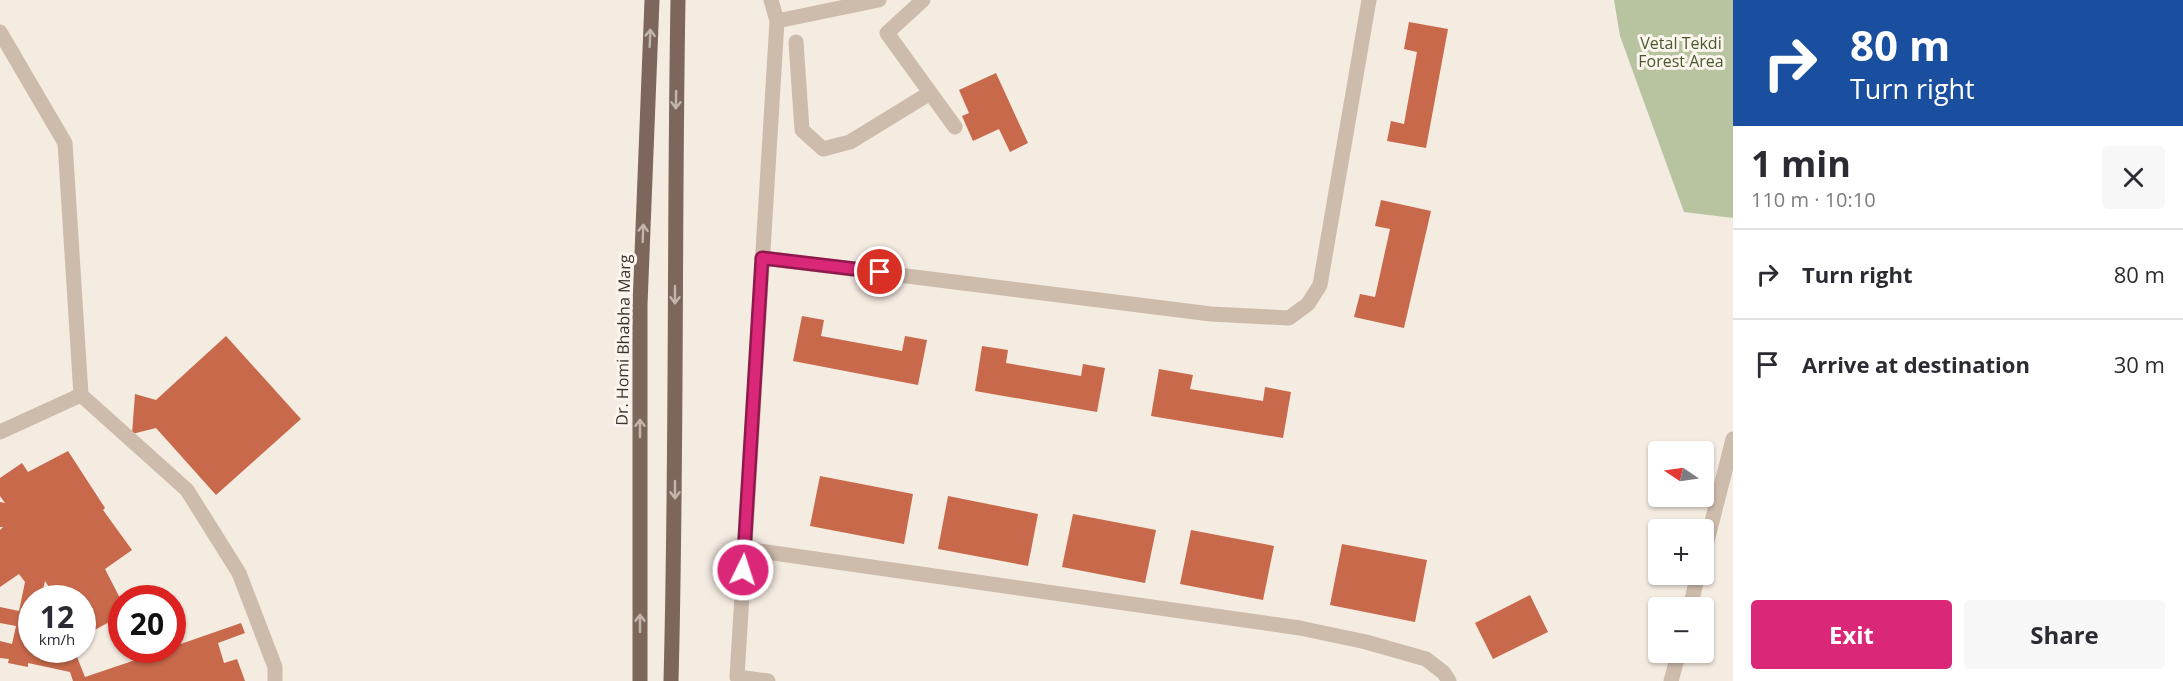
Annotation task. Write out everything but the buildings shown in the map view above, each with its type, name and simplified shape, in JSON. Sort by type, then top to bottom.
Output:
[{"type":"main road","name":"Dr. Homi Bhabha Marg","points":[[640,681],[640,304],[652,0]]},
{"type":"main road","points":[[671,681],[675,532],[675,186],[678,0]]},
{"type":"street","points":[[768,681],[737,677],[777,21],[771,0]]},
{"type":"street","points":[[777,21],[879,0]]},
{"type":"street","points":[[923,0],[887,33],[955,127]]},
{"type":"street","points":[[762,258],[1211,314],[1289,318],[1308,304],[1320,285],[1369,0]]},
{"type":"street","points":[[0,32],[65,143],[81,395],[187,490],[239,573],[275,667],[274,681]]},
{"type":"street","points":[[796,42],[802,130],[823,149],[850,142],[930,93]]},
{"type":"street","points":[[0,432],[81,395]]},
{"type":"street","points":[[1713,519],[1733,439]]},
{"type":"street","points":[[745,549],[1300,628],[1366,642],[1426,659],[1444,672],[1449,681]]},
{"type":"street","points":[[1671,681],[1675,663]]},
{"type":"green space","name":"Vetal Tekdi Forest Area","points":[[1614,0],[1733,0],[1733,218],[1684,212],[1620,36]]},
{"type":"route","points":[[743,570],[762,258],[880,272]]}]
